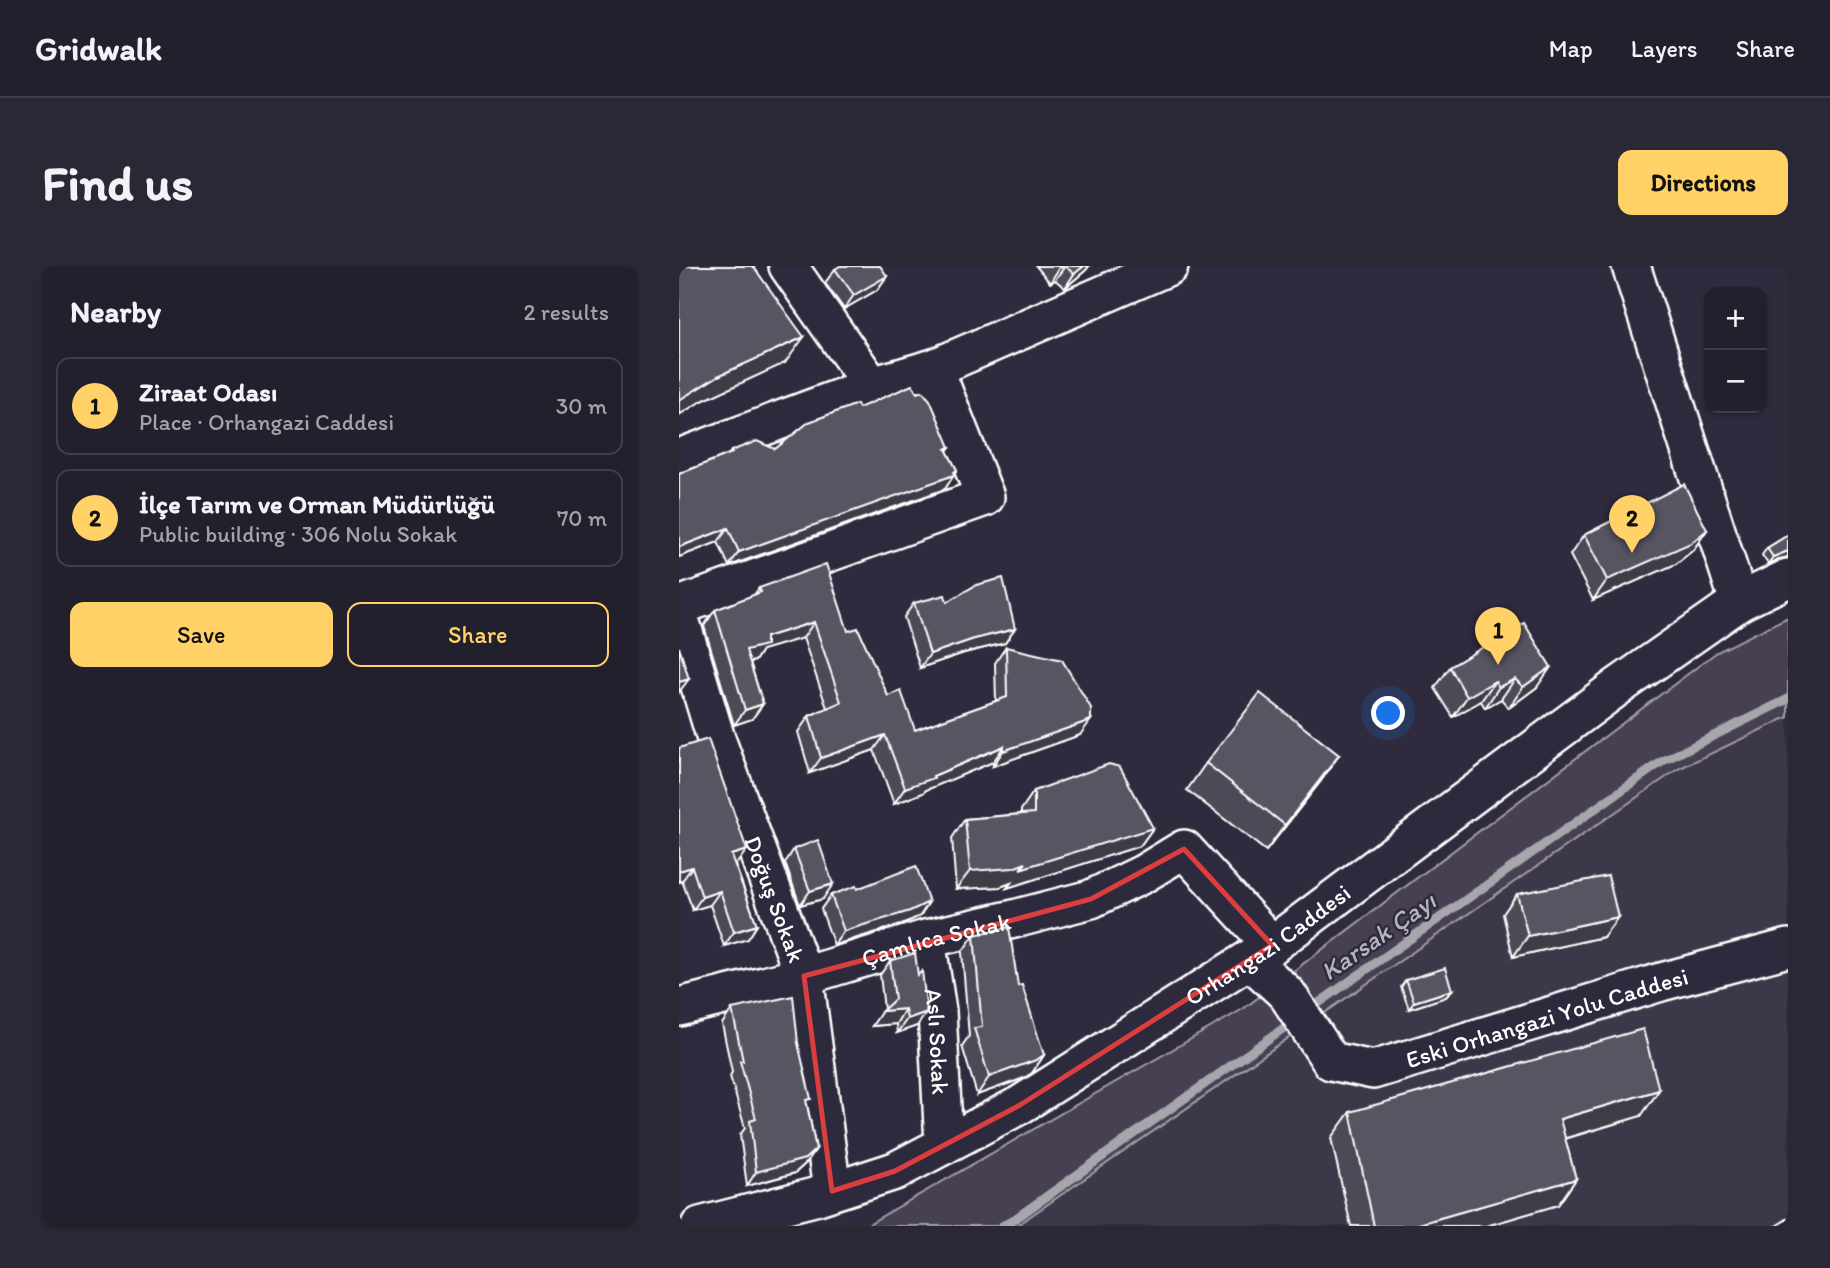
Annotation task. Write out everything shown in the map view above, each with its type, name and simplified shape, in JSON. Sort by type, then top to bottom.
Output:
[{"type":"street","points":[[788,266],[872,386]]},
{"type":"street","points":[[679,458],[872,386],[934,368],[1169,266]]},
{"type":"street","points":[[1631,266],[1739,602]]},
{"type":"street","points":[[679,606],[985,497],[934,368]]},
{"type":"street","name":"Orhangazi Caddesi","points":[[700,1226],[825,1194],[895,1171],[1020,1104],[1261,953],[1616,688],[1739,602],[1788,578]]},
{"type":"street","name":"Doğuş Sokak","points":[[679,616],[716,738],[804,976],[825,1194]]},
{"type":"street","name":"Eski Orhangazi Yolu Caddesi","points":[[1184,849],[1261,953],[1332,1061],[1373,1070],[1661,982],[1788,948]]},
{"type":"street","name":"Çamlıca Sokak","points":[[679,1007],[804,976],[926,939],[1091,899],[1143,874],[1184,849]]},
{"type":"street","name":"Aslı Sokak","points":[[926,939],[937,1011],[944,1145]]},
{"type":"street","points":[[798,1226],[825,1194]]},
{"type":"highlighted area","points":[[1184,849],[1272,945],[1020,1105],[895,1171],[832,1191],[804,976],[1091,899]]},
{"type":"shaded area","points":[[1788,617],[1788,717],[1678,769],[1016,1226],[865,1226],[1243,1009],[1717,652]]},
{"type":"shaded area","points":[[1788,717],[1788,1226],[1016,1226],[1678,769]]},
{"type":"building","points":[[679,266],[753,266],[804,337],[718,376],[679,400]]},
{"type":"building","points":[[840,266],[880,266],[887,276],[854,295],[835,269]]},
{"type":"building","points":[[1065,266],[1084,266],[1074,274]]},
{"type":"building","points":[[912,385],[917,393],[922,391],[930,400],[950,447],[946,449],[957,470],[954,475],[739,552],[728,528],[679,547],[679,474],[757,441],[775,449],[809,422],[857,404],[859,408]]},
{"type":"building","points":[[1684,484],[1707,530],[1691,543],[1607,580],[1584,535]]},
{"type":"building","points":[[1788,535],[1788,551],[1773,557],[1767,548]]},
{"type":"building","points":[[826,564],[848,631],[858,628],[888,696],[901,691],[915,730],[1007,697],[1006,647],[1062,660],[1091,708],[1091,720],[1003,751],[1004,746],[933,776],[934,778],[905,788],[885,735],[821,758],[809,716],[841,702],[814,622],[766,637],[766,645],[746,650],[763,704],[745,710],[715,610],[761,592],[759,588]]},
{"type":"building","points":[[1003,578],[1015,629],[930,654],[914,603],[945,595],[947,602],[976,585]]},
{"type":"building","points":[[1524,623],[1551,667],[1523,687],[1515,679],[1499,687],[1495,681],[1467,697],[1450,667]]},
{"type":"building","points":[[679,647],[689,679],[679,682]]},
{"type":"building","points":[[1260,693],[1339,755],[1285,825],[1206,763]]},
{"type":"building","points":[[708,739],[747,850],[731,855],[757,925],[734,932],[720,891],[702,897],[692,867],[679,871],[679,748]]},
{"type":"building","points":[[1109,764],[1120,767],[1153,828],[1020,869],[1026,863],[1013,868],[970,871],[965,819],[1034,813],[1034,791]]},
{"type":"building","points":[[818,840],[833,884],[810,891],[794,849]]},
{"type":"building","points":[[916,866],[929,902],[910,911],[844,931],[831,895],[856,886],[857,889]]},
{"type":"building","points":[[1608,876],[1618,917],[1528,936],[1517,894]]},
{"type":"building","points":[[1009,927],[1018,986],[1022,985],[1044,1055],[989,1077],[974,1028],[982,1027],[974,935]]},
{"type":"building","points":[[915,953],[918,975],[922,971],[927,1012],[907,1019],[905,1009],[882,1011],[895,999],[890,961]]},
{"type":"building","points":[[1445,968],[1452,990],[1414,1002],[1406,980]]},
{"type":"building","points":[[793,996],[798,1043],[811,1099],[806,1100],[816,1149],[805,1159],[756,1172],[750,1121],[756,1119],[740,1061],[743,1061],[732,1009]]},
{"type":"building","points":[[1643,1029],[1659,1090],[1560,1119],[1576,1179],[1412,1226],[1374,1226],[1350,1112]]},
{"type":"building","points":[[1787,1219],[1788,1226],[1776,1226]]},
{"type":"waterway","name":"Karsak Çayı","points":[[1306,1012],[1663,761],[1788,699]]},
{"type":"waterway","name":"Karsak Çayı","points":[[1002,1226],[1295,1020]]},
{"type":"place","name":"İlçe Tarım ve Orman Müdürlüğü","points":[[1632,553]]},
{"type":"place","name":"Ziraat Odası","points":[[1498,665]]}]
